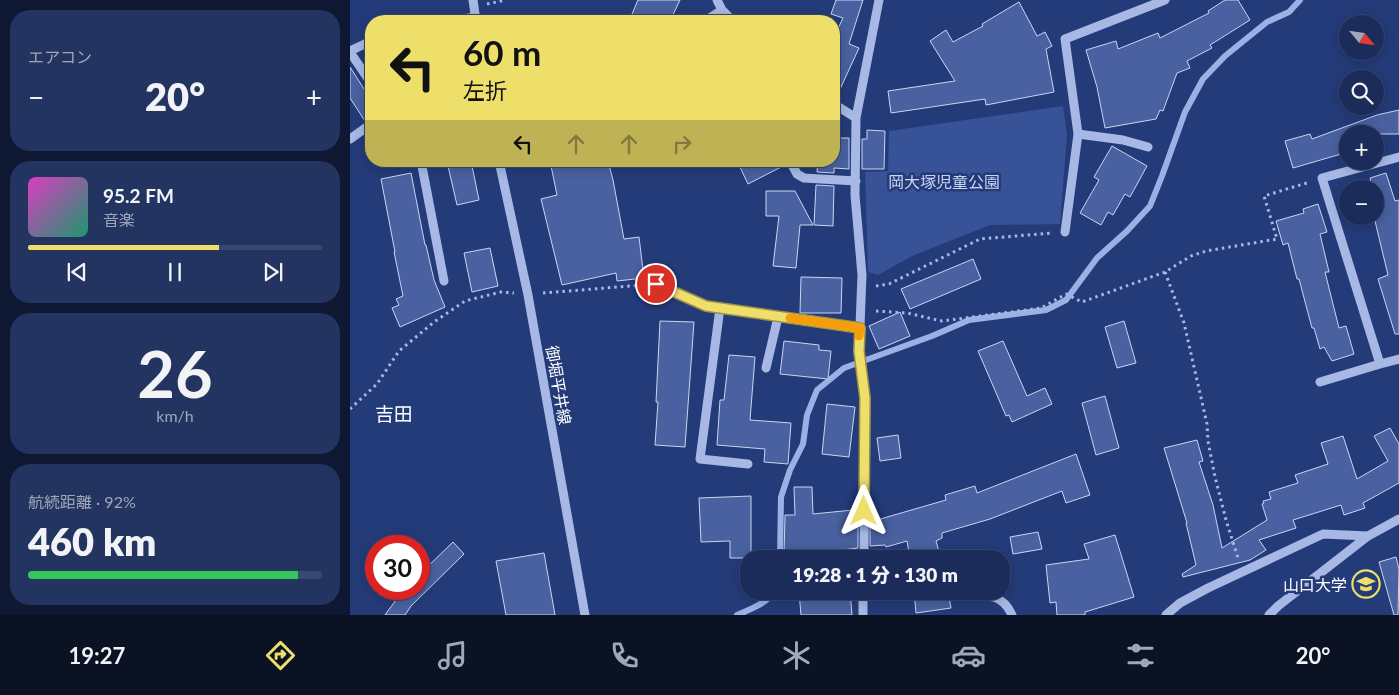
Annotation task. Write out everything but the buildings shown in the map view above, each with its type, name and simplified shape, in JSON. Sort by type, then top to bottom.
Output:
[{"type":"street","points":[[474,0],[476,15]]},
{"type":"street","points":[[717,0],[727,15]]},
{"type":"street","points":[[864,550],[865,398],[859,351],[862,275],[856,181],[856,118],[879,0]]},
{"type":"street","points":[[1066,232],[1078,134],[1065,38],[1165,0]]},
{"type":"street","points":[[714,15],[722,10]]},
{"type":"street","points":[[365,44],[350,52],[365,74]]},
{"type":"street","points":[[840,108],[856,118]]},
{"type":"street","points":[[350,139],[365,128]]},
{"type":"street","points":[[1078,134],[1123,140],[1148,148]]},
{"type":"street","points":[[1380,364],[1322,178],[1399,157]]},
{"type":"street","points":[[422,167],[444,281]]},
{"type":"street","name":"御堀平井線","points":[[500,167],[528,295],[585,615]]},
{"type":"street","points":[[793,167],[797,174],[804,178],[856,181]]},
{"type":"street","points":[[656,284],[706,306],[860,328]]},
{"type":"street","points":[[720,308],[700,459],[748,464]]},
{"type":"street","points":[[766,368],[778,316]]},
{"type":"street","points":[[1320,382],[1399,359]]},
{"type":"street","points":[[1269,615],[1368,536],[1399,519]]},
{"type":"street","points":[[1166,615],[1180,603],[1242,571],[1323,534],[1368,536]]},
{"type":"street","points":[[863,600],[863,615]]},
{"type":"street","points":[[1000,600],[1008,607],[1012,615]]},
{"type":"path","points":[[860,311],[907,313],[942,321],[1041,308],[1066,294],[1082,302],[1165,272],[1191,256],[1206,251],[1277,239],[1264,196],[1322,178]]},
{"type":"path","points":[[861,289],[889,284],[980,239],[1066,232]]},
{"type":"path","points":[[1165,272],[1184,324],[1205,416],[1215,478],[1242,571]]},
{"type":"path","points":[[350,409],[377,384],[399,351],[434,322],[465,301],[501,292],[528,295],[656,284]]},
{"type":"green space","name":"岡大塚児童公園","points":[[1063,106],[1067,135],[1060,224],[990,225],[912,256],[878,275],[868,272],[865,172],[888,171],[889,131]]},
{"type":"waterway","points":[[780,550],[781,497],[790,470],[803,444],[807,415],[817,390],[844,368],[932,336],[969,320],[1046,310],[1066,300],[1097,258],[1127,231],[1150,206],[1185,112],[1203,79],[1225,56],[1267,22],[1289,12],[1300,0]]},
{"type":"waterway","points":[[737,615],[766,600]]},
{"type":"slow traffic","points":[[790,318],[860,328],[859,336]]},
{"type":"place","name":"山口大学","points":[[1366,584]]},
{"type":"district","name":"吉田","points":[[394,413]]},
{"type":"route","points":[[656,284],[706,306],[860,328],[859,351],[865,398],[864,511]]}]
